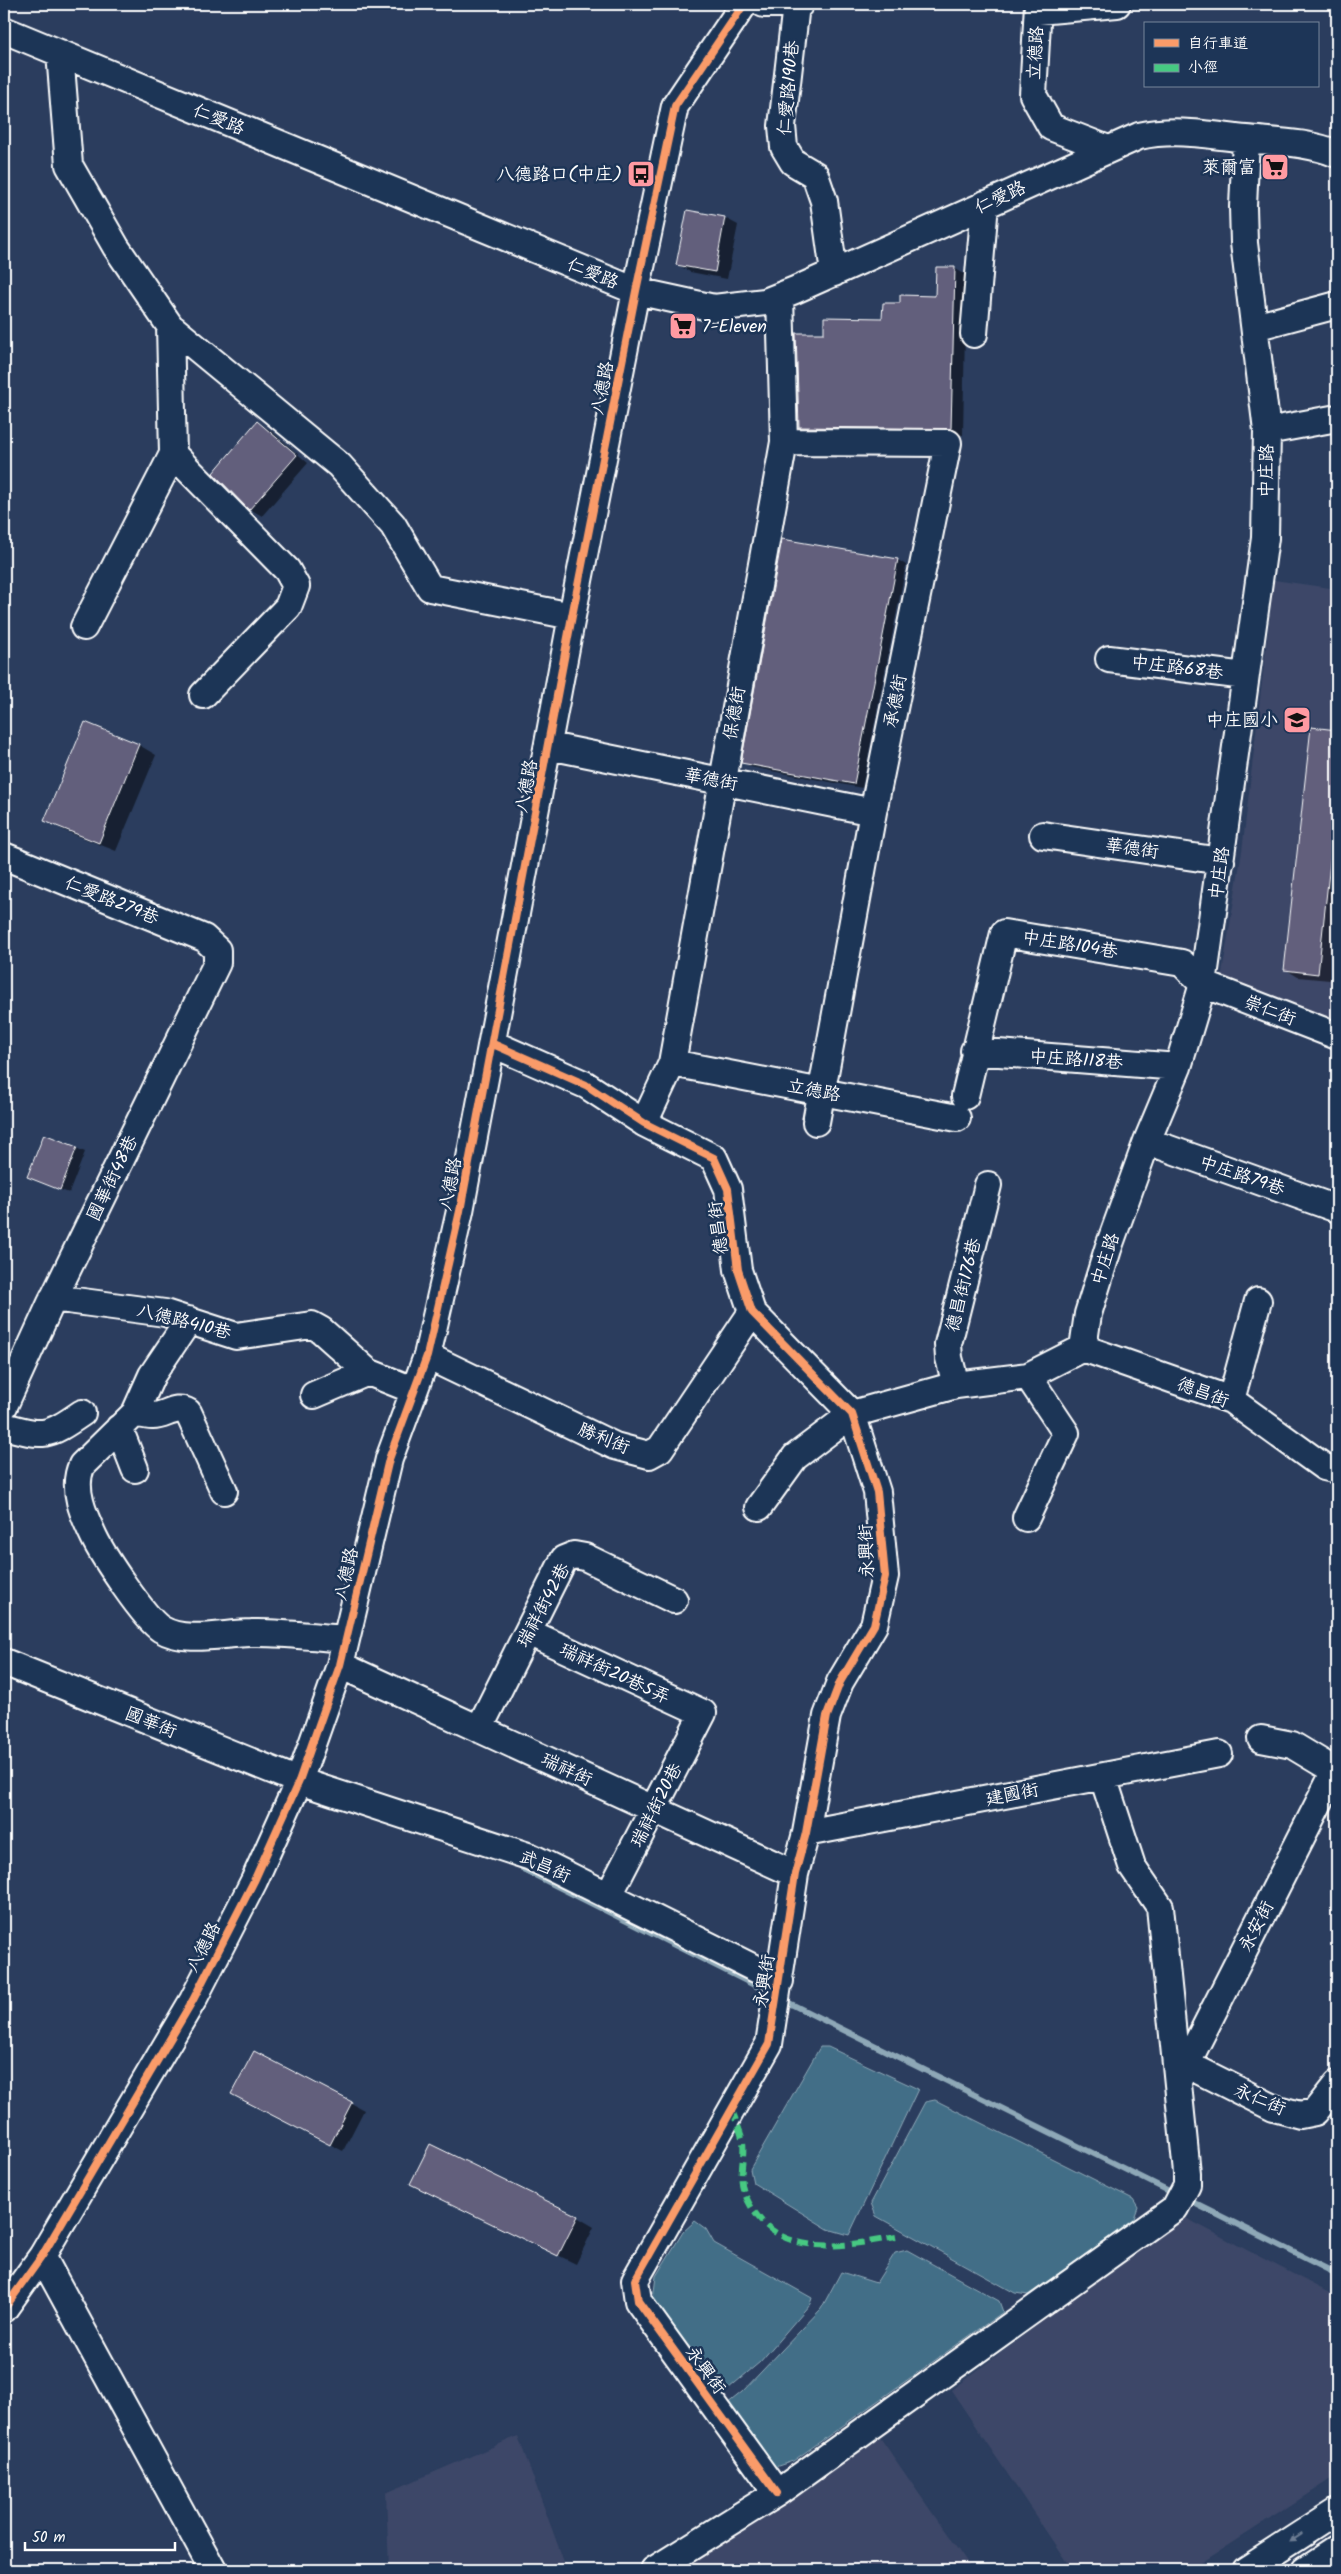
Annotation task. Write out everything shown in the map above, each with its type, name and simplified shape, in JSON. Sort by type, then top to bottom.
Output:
[{"type":"street","name":"八德路","points":[[4,2309],[42,2256],[193,2000],[254,1881],[299,1781],[340,1665],[389,1459],[427,1356],[460,1212],[572,616],[636,291],[675,106],[744,4]]},
{"type":"street","points":[[764,4],[798,5]]},
{"type":"street","points":[[1038,7],[1117,4]]},
{"type":"street","name":"仁愛路190巷","points":[[798,5],[782,126],[783,140],[784,147],[793,162],[815,175],[824,201],[834,273]]},
{"type":"street","name":"立德路","points":[[1038,7],[1033,95],[1051,127],[1108,148]]},
{"type":"street","name":"仁愛路","points":[[4,30],[636,291],[714,308],[765,302],[780,296],[1108,148],[1139,136],[1161,131],[1187,131],[1295,144],[1327,149],[1337,154]]},
{"type":"street","points":[[60,53],[70,165],[116,247],[170,326],[340,465],[392,524],[430,588],[572,616]]},
{"type":"street","name":"中庄路","points":[[1083,1348],[1088,1314],[1108,1249],[1147,1141],[1178,1067],[1203,984],[1221,861],[1264,538],[1267,431],[1244,243],[1243,207],[1246,139]]},
{"type":"street","points":[[974,334],[986,204]]},
{"type":"street","name":"保德街","points":[[644,1123],[672,1063],[721,781],[784,442],[780,296]]},
{"type":"street","points":[[1255,327],[1337,305]]},
{"type":"street","points":[[84,627],[174,454],[170,326]]},
{"type":"street","points":[[1267,431],[1337,418]]},
{"type":"street","name":"承德街","points":[[784,442],[948,443],[873,812],[816,1122]]},
{"type":"street","points":[[174,454],[287,570],[296,586],[288,607],[203,695]]},
{"type":"street","name":"中庄路68巷","points":[[1110,659],[1245,676]]},
{"type":"street","name":"華德街","points":[[548,746],[873,812]]},
{"type":"street","name":"華德街","points":[[1044,834],[1221,861]]},
{"type":"street","name":"仁愛路279巷","points":[[4,856],[204,938],[217,950]]},
{"type":"street","name":"中庄路104巷","points":[[961,1107],[1004,933],[1182,963],[1203,984]]},
{"type":"street","name":"國華街48巷","points":[[4,1406],[53,1298],[216,963],[217,950]]},
{"type":"street","name":"崇仁街","points":[[1203,984],[1337,1036]]},
{"type":"street","name":"德昌街","points":[[493,1044],[586,1085],[644,1123],[714,1158],[728,1189],[738,1270],[752,1312],[852,1414]]},
{"type":"street","name":"中庄路118巷","points":[[974,1051],[1178,1067]]},
{"type":"street","name":"立德路","points":[[672,1063],[822,1091],[961,1107]]},
{"type":"street","name":"中庄路79巷","points":[[1147,1141],[1337,1209]]},
{"type":"street","name":"德昌街176巷","points":[[956,1385],[949,1358],[948,1344],[988,1185]]},
{"type":"street","name":"八德路410巷","points":[[53,1298],[165,1312],[236,1336],[312,1325],[321,1330],[368,1372],[413,1390]]},
{"type":"street","points":[[1231,1400],[1258,1301]]},
{"type":"street","name":"勝利街","points":[[427,1356],[615,1446],[649,1455],[660,1449],[752,1312]]},
{"type":"street","points":[[189,1320],[152,1375],[127,1421],[82,1465],[78,1473],[80,1509],[99,1548],[150,1620],[162,1629],[183,1635],[201,1636],[252,1633],[346,1639]]},
{"type":"street","points":[[759,1507],[795,1457],[852,1414],[956,1385],[1028,1376],[1083,1348]]},
{"type":"street","name":"德昌街","points":[[1083,1348],[1231,1400],[1324,1467],[1337,1470]]},
{"type":"street","points":[[314,1395],[368,1372]]},
{"type":"street","points":[[1026,1518],[1066,1434],[1028,1376]]},
{"type":"street","points":[[127,1421],[175,1409],[183,1409],[188,1412],[224,1491]]},
{"type":"street","points":[[4,1426],[43,1434],[54,1432],[82,1413]]},
{"type":"street","name":"永興街","points":[[777,2493],[638,2301],[635,2280],[769,2044],[794,1874],[806,1833],[827,1716],[840,1682],[874,1625],[884,1576],[877,1492],[852,1414]]},
{"type":"street","points":[[127,1421],[135,1469]]},
{"type":"street","name":"瑞祥街42巷","points":[[479,1729],[564,1559],[574,1555],[585,1557],[674,1600]]},
{"type":"street","name":"瑞祥街20巷5弄","points":[[528,1632],[703,1713]]},
{"type":"street","name":"國華街","points":[[4,1662],[299,1781]]},
{"type":"street","name":"瑞祥街","points":[[340,1665],[794,1874]]},
{"type":"street","name":"瑞祥街20巷","points":[[609,1895],[703,1713]]},
{"type":"street","points":[[1261,1739],[1292,1745],[1336,1771]]},
{"type":"street","name":"建國街","points":[[806,1833],[1219,1754]]},
{"type":"street","name":"永安街","points":[[1180,2068],[1336,1771]]},
{"type":"street","points":[[654,2570],[777,2493],[1180,2200],[1187,2174],[1180,2068],[1160,1907],[1132,1866],[1103,1776]]},
{"type":"street","name":"武昌街","points":[[299,1781],[530,1857],[609,1895],[778,1991]]},
{"type":"street","name":"永仁街","points":[[1180,2068],[1274,2108],[1300,2115],[1315,2112],[1337,2084]]},
{"type":"street","points":[[42,2256],[213,2570]]},
{"type":"street","points":[[1246,2570],[1337,2512]]},
{"type":"street","points":[[1305,2570],[1337,2549]]},
{"type":"shaded area","name":"中庄國小","points":[[1274,580],[1337,589],[1337,1020],[1221,979],[1242,851]]},
{"type":"shaded area","points":[[820,2047],[828,2047],[918,2089],[849,2235],[828,2229],[753,2183],[750,2169]]},
{"type":"shaded area","points":[[935,2100],[1133,2199],[1138,2207],[1133,2221],[1028,2295],[1015,2293],[876,2216],[871,2203],[925,2102]]},
{"type":"shaded area","points":[[1182,2216],[1337,2297],[1337,2475],[1191,2570],[1072,2570],[951,2390]]},
{"type":"shaded area","points":[[695,2221],[706,2229],[714,2243],[812,2298],[810,2304],[760,2362],[716,2399],[652,2308],[656,2276],[683,2232]]},
{"type":"shaded area","points":[[907,2250],[999,2301],[1003,2312],[793,2461],[772,2468],[722,2408],[742,2392],[821,2309],[841,2272],[876,2283],[895,2253]]},
{"type":"shaded area","points":[[518,2436],[567,2570],[389,2570],[386,2493]]},
{"type":"shaded area","points":[[879,2436],[972,2570],[679,2570]]},
{"type":"building","points":[[687,210],[725,217],[715,272],[676,265]]},
{"type":"building","points":[[936,267],[955,267],[951,429],[799,427],[796,333],[824,333],[824,317],[882,318],[883,303],[900,303],[900,295],[935,296]]},
{"type":"building","points":[[257,421],[297,455],[249,510],[213,473]]},
{"type":"building","points":[[782,539],[898,559],[854,784],[741,763]]},
{"type":"building","points":[[85,722],[139,744],[99,843],[44,821]]},
{"type":"building","points":[[1311,727],[1337,730],[1337,798],[1318,974],[1284,970]]},
{"type":"building","points":[[44,1134],[77,1147],[60,1190],[27,1177]]},
{"type":"building","points":[[254,2051],[352,2102],[330,2145],[231,2094]]},
{"type":"building","points":[[430,2144],[578,2216],[558,2256],[410,2184]]},
{"type":"waterway","points":[[523,1869],[772,1994]]},
{"type":"waterway","points":[[783,2000],[1175,2194]]},
{"type":"waterway","points":[[1186,2199],[1337,2274]]},
{"type":"marked path","points":[[732,2109],[743,2142],[742,2186],[756,2214],[771,2229],[788,2239],[808,2244],[829,2246],[896,2237]]},
{"type":"cycle path","points":[[4,2309],[42,2256],[193,2000],[254,1881],[299,1781],[340,1665],[389,1459],[427,1356],[460,1211],[572,616],[636,291],[675,106],[744,4]]},
{"type":"cycle path","points":[[493,1044],[586,1085],[644,1123],[714,1158],[728,1189],[738,1270],[752,1312],[852,1414],[877,1492],[885,1576],[874,1625],[840,1682],[827,1716],[806,1833],[795,1874],[769,2044],[635,2280],[638,2301],[777,2493]]},
{"type":"place","name":"萊爾富","points":[[1275,167]]},
{"type":"place","name":"八德路口(中庄)","points":[[641,174]]},
{"type":"place","name":"7-Eleven","points":[[683,326]]},
{"type":"place","name":"中庄國小","points":[[1297,720]]}]
